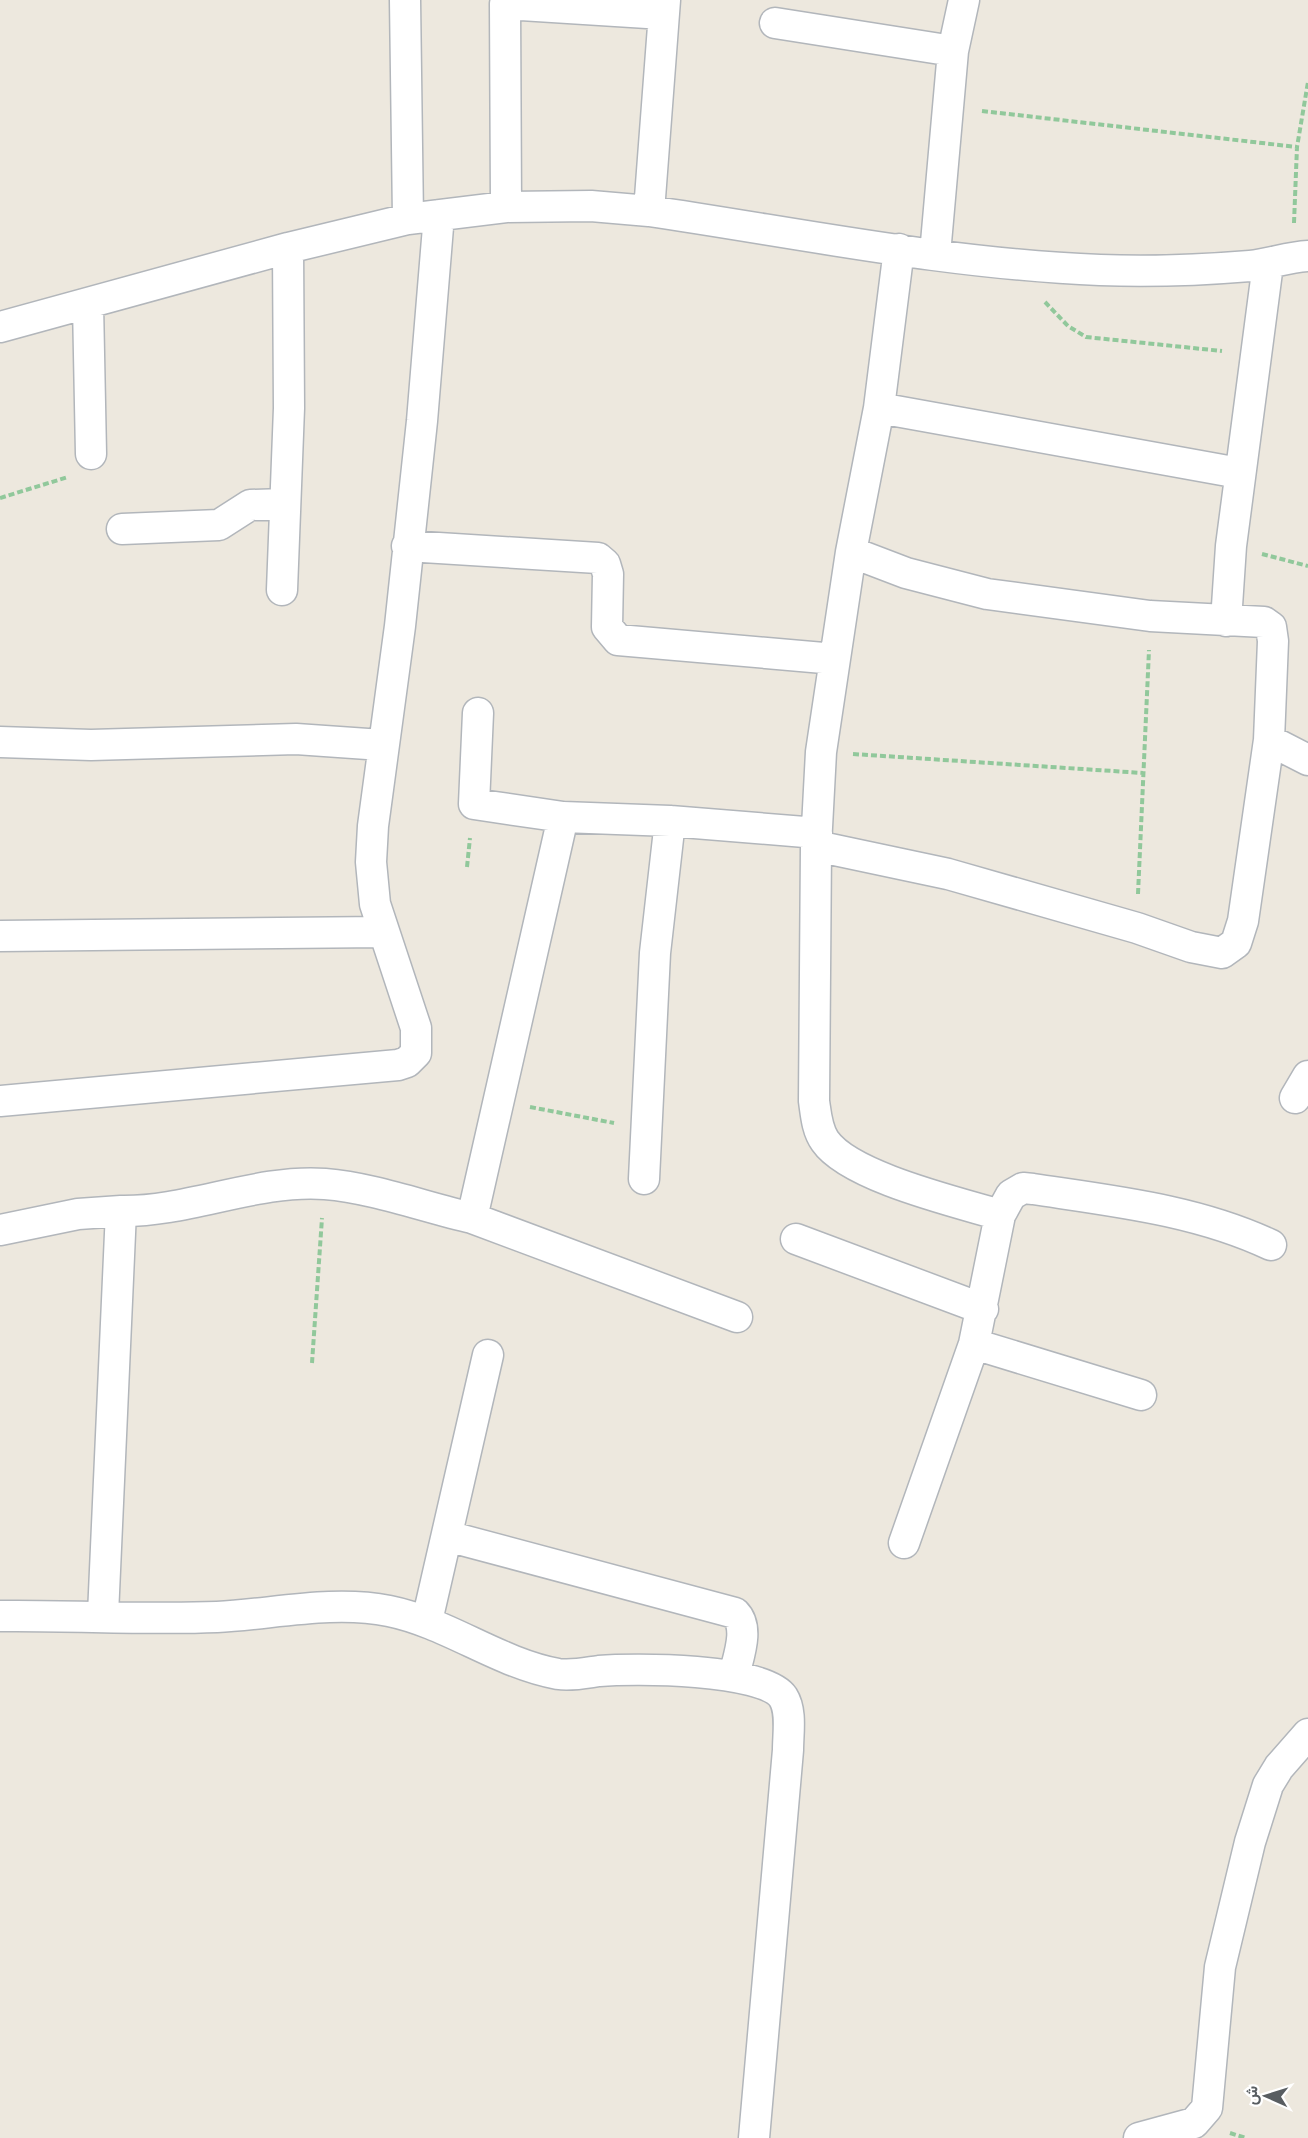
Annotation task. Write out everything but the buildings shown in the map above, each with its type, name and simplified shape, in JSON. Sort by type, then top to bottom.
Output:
[{"type":"street","points":[[405,0],[408,219]]},
{"type":"street","points":[[935,254],[953,51],[964,0]]},
{"type":"street","points":[[506,207],[505,2],[664,7],[649,211]]},
{"type":"street","points":[[775,23],[953,51]]},
{"type":"street","points":[[0,327],[288,248],[408,219],[506,207],[591,206],[649,211],[1010,264],[1102,270],[1290,259],[1257,354],[1239,473],[1226,621]]},
{"type":"street","points":[[0,1101],[398,1065],[407,1062],[416,1053],[416,1028],[382,932],[375,904],[371,862],[382,746],[400,626],[422,421],[439,215]]},
{"type":"street","points":[[282,590],[289,408],[288,248]]},
{"type":"street","points":[[899,249],[879,408],[851,552],[821,752],[817,839],[814,1101],[825,1142],[844,1158],[888,1181],[1000,1215]]},
{"type":"street","points":[[88,304],[91,454]]},
{"type":"street","points":[[879,408],[1239,473]]},
{"type":"street","points":[[122,529],[219,525],[250,505],[285,504]]},
{"type":"street","points":[[407,546],[598,558],[605,564],[608,574],[607,627],[618,640],[835,659]]},
{"type":"street","points":[[478,713],[474,804],[563,817],[670,821],[817,839],[1137,928],[1212,953],[1228,951],[1236,943],[1243,921],[1269,740],[1272,630],[1268,624],[1260,621],[1150,616],[987,594],[906,573],[851,552]]},
{"type":"street","points":[[0,742],[91,745],[296,739],[382,746]]},
{"type":"street","points":[[1269,740],[1308,760]]},
{"type":"street","points":[[472,1218],[563,817]]},
{"type":"street","points":[[644,1179],[656,953],[670,821]]},
{"type":"street","points":[[0,936],[382,932]]},
{"type":"street","points":[[0,1230],[78,1214],[148,1212],[247,1192],[324,1184],[472,1218],[737,1317]]},
{"type":"street","points":[[904,1543],[974,1344],[1000,1215],[1011,1195],[1023,1188],[1033,1189],[1196,1217],[1236,1229],[1271,1245]]},
{"type":"street","points":[[103,1615],[121,1211]]},
{"type":"street","points":[[795,1239],[983,1308]]},
{"type":"street","points":[[974,1344],[1141,1395]]},
{"type":"street","points":[[427,1621],[488,1355]]},
{"type":"street","points":[[447,1536],[735,1613],[740,1618],[743,1629],[734,1676]]},
{"type":"street","points":[[0,1616],[103,1615],[197,1618],[362,1608],[427,1621],[513,1660],[559,1674],[600,1671],[696,1672],[763,1682],[776,1689],[784,1699],[788,1712],[788,1750],[754,2138]]},
{"type":"street","points":[[1139,2138],[1194,2123],[1207,2108],[1220,1967],[1250,1842],[1268,1785],[1279,1767],[1308,1734]]},
{"type":"path","points":[[1290,259],[1297,147],[1308,82]]},
{"type":"path","points":[[949,108],[1297,147]]},
{"type":"path","points":[[1010,264],[1068,326],[1086,337],[1257,354]]},
{"type":"path","points":[[0,498],[76,475],[87,468],[91,454]]},
{"type":"path","points":[[1231,546],[1308,566]]},
{"type":"path","points":[[1137,928],[1150,616]]},
{"type":"path","points":[[821,752],[1143,773]]},
{"type":"path","points":[[498,1100],[647,1130]]},
{"type":"path","points":[[312,1363],[324,1184]]}]
